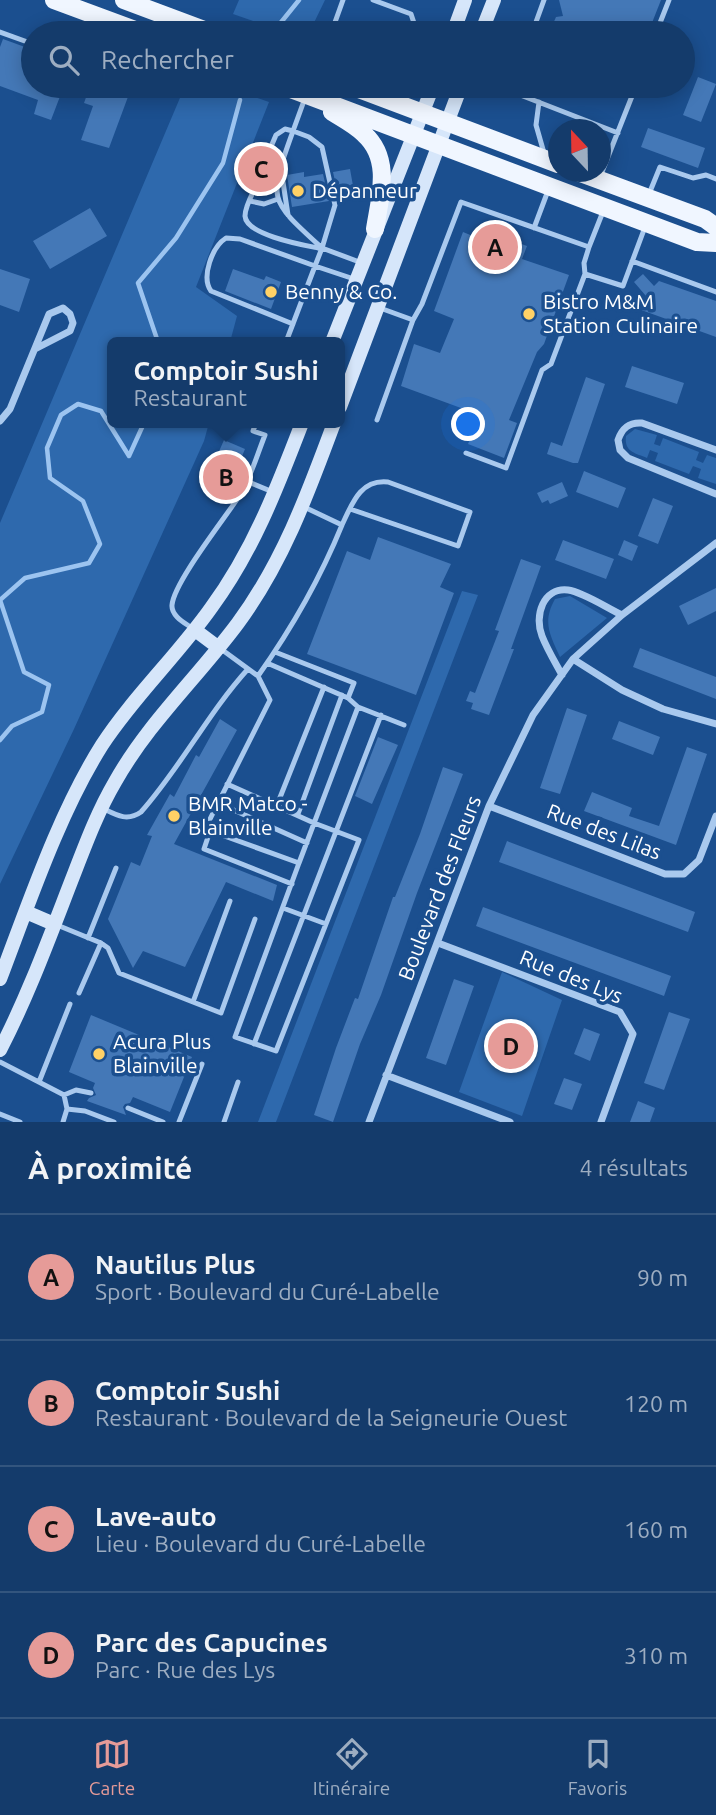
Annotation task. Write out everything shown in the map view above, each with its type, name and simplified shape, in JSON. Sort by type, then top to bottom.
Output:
[{"type":"main road","points":[[54,0],[108,21]]},
{"type":"main road","points":[[457,21],[465,0]]},
{"type":"main road","points":[[486,21],[494,0]]},
{"type":"main road","points":[[135,2],[182,21]]},
{"type":"main road","points":[[312,98],[363,133],[375,147],[383,171],[375,229]]},
{"type":"main road","points":[[317,98],[697,242],[715,238],[705,219],[607,182]]},
{"type":"main road","points":[[383,98],[548,160]]},
{"type":"main road","points":[[334,337],[428,98]]},
{"type":"main road","points":[[345,393],[457,98]]},
{"type":"main road","points":[[0,979],[68,809],[92,763],[120,719],[195,630],[238,568],[276,493],[300,428]]},
{"type":"main road","points":[[0,1050],[28,990],[114,784],[145,736],[219,648],[263,585],[302,506],[332,428]]},
{"type":"main road","points":[[195,630],[219,648]]},
{"type":"main road","points":[[26,912],[54,924]]},
{"type":"street","points":[[0,421],[10,409],[49,314],[63,308],[71,314],[73,323],[69,331],[35,349]]},
{"type":"street","points":[[716,450],[636,422],[626,426],[618,440],[620,450],[628,458],[716,494]]},
{"type":"street","name":"Boulevard des Fleurs","points":[[369,1122],[489,806],[533,715],[573,659],[622,615],[716,543]]},
{"type":"street","points":[[562,675],[541,634],[540,610],[547,595],[557,590],[571,590],[622,615]]},
{"type":"street","points":[[573,659],[622,690],[663,709],[716,724]]},
{"type":"street","name":"Rue des Lilas","points":[[489,806],[665,874],[684,874],[699,860],[716,816]]},
{"type":"street","name":"Rue des Lys","points":[[438,943],[620,1012],[633,1034],[601,1122]]},
{"type":"street","points":[[386,1075],[510,1122]]},
{"type":"lane","points":[[335,21],[343,0]]},
{"type":"lane","points":[[373,0],[411,14],[413,21]]},
{"type":"lane","points":[[536,21],[544,0]]},
{"type":"lane","points":[[661,21],[669,0]]},
{"type":"lane","points":[[0,32],[21,40]]},
{"type":"lane","points":[[305,98],[280,166],[276,182],[278,200],[289,216],[322,248]]},
{"type":"lane","points":[[527,98],[618,133]]},
{"type":"lane","points":[[611,150],[631,98]]},
{"type":"lane","points":[[539,102],[536,125],[548,153]]},
{"type":"lane","points":[[267,156],[279,132],[285,129],[319,144],[327,160],[335,210],[288,337]]},
{"type":"lane","points":[[280,166],[289,216]]},
{"type":"lane","points":[[648,198],[660,167],[693,178],[706,175],[716,179]]},
{"type":"lane","points":[[257,184],[245,217],[253,228],[287,242],[322,248],[362,263]]},
{"type":"lane","points":[[534,228],[550,186]]},
{"type":"lane","points":[[250,201],[264,204],[278,200]]},
{"type":"lane","points":[[377,420],[413,320],[461,202],[589,247]]},
{"type":"lane","points":[[466,453],[506,468],[542,370],[551,364],[585,274],[584,263],[605,207]]},
{"type":"lane","points":[[585,274],[623,286],[646,223]]},
{"type":"lane","points":[[293,324],[215,294],[208,288],[206,277],[217,247],[226,239],[240,239],[356,280]]},
{"type":"lane","points":[[632,261],[716,292]]},
{"type":"lane","points":[[377,307],[413,320]]},
{"type":"lane","points":[[195,630],[176,615],[173,602],[185,576],[246,481],[265,435],[253,431],[254,428]]},
{"type":"lane","points":[[246,481],[276,493]]},
{"type":"lane","points":[[258,676],[317,582],[342,525],[350,509],[362,489],[373,483],[383,482],[470,512],[458,546],[350,509]]},
{"type":"lane","points":[[302,506],[342,525]]},
{"type":"lane","points":[[219,648],[258,676],[270,700],[205,829],[299,863]]},
{"type":"lane","points":[[275,652],[354,684],[345,697],[298,814]]},
{"type":"lane","points":[[267,663],[345,697],[358,707],[404,725]]},
{"type":"lane","points":[[102,808],[122,817],[135,816],[141,812],[228,691],[248,668]]},
{"type":"lane","points":[[277,805],[324,687]]},
{"type":"lane","points":[[228,784],[314,823],[359,840],[276,1051],[236,1037],[299,863],[307,843],[314,823],[358,707]]},
{"type":"lane","points":[[254,1044],[381,715]]},
{"type":"lane","points":[[218,803],[307,843]]},
{"type":"lane","points":[[211,831],[204,849],[292,884]]},
{"type":"lane","points":[[88,938],[116,868]]},
{"type":"lane","points":[[193,1002],[230,901]]},
{"type":"lane","points":[[283,908],[326,924]]},
{"type":"lane","points":[[54,924],[108,948],[119,973],[221,1013],[255,919]]},
{"type":"lane","points":[[79,993],[101,943]]},
{"type":"lane","points":[[39,1082],[70,1004]]},
{"type":"lane","points":[[0,1062],[64,1094],[76,1090],[91,1093]]},
{"type":"lane","points":[[179,1122],[202,1064]]},
{"type":"lane","points":[[224,1122],[238,1082]]},
{"type":"lane","points":[[63,1122],[67,1108],[64,1094]]},
{"type":"lane","points":[[67,1108],[85,1111],[114,1122]]},
{"type":"lane","points":[[128,1108],[163,1122]]},
{"type":"lane","points":[[0,1114],[20,1122]]},
{"type":"shaded area","points":[[239,0],[325,0],[315,21],[253,21],[233,14]]},
{"type":"shaded area","points":[[180,98],[258,98],[269,102],[196,287],[237,316],[231,337],[107,337],[107,428],[208,428],[74,729],[0,884],[0,523]]},
{"type":"shaded area","points":[[635,429],[657,435],[654,444],[660,446],[663,438],[699,452],[696,460],[703,463],[707,455],[716,458],[716,484],[698,478],[701,469],[693,466],[689,474],[655,461],[658,453],[650,450],[647,458],[631,451],[626,436]]},
{"type":"shaded area","points":[[462,591],[478,595],[276,1122],[258,1122]]},
{"type":"shaded area","points":[[570,596],[607,618],[560,657],[549,628],[549,615],[555,599]]},
{"type":"shaded area","points":[[502,972],[562,1000],[522,1116],[459,1092]]},
{"type":"building","points":[[559,0],[661,0],[653,21],[554,21],[556,17],[563,16]]},
{"type":"building","points":[[3,39],[21,46],[21,94],[0,86],[0,47]]},
{"type":"building","points":[[698,77],[716,84],[701,122],[683,115],[690,98],[695,98]]},
{"type":"building","points":[[33,98],[59,98],[51,120],[34,114],[38,100]]},
{"type":"building","points":[[86,98],[128,98],[109,148],[81,140],[93,106],[84,103]]},
{"type":"building","points":[[648,128],[705,148],[698,168],[641,147]]},
{"type":"building","points":[[259,152],[266,161],[273,158],[262,187],[259,179],[252,183],[248,181]]},
{"type":"building","points":[[350,169],[355,197],[339,199],[333,172]]},
{"type":"building","points":[[304,172],[304,177],[323,174],[329,201],[292,207],[287,175]]},
{"type":"building","points":[[90,208],[107,236],[50,269],[33,241]]},
{"type":"building","points":[[463,232],[485,241],[489,232],[527,246],[522,259],[569,275],[544,344],[537,352],[509,420],[517,423],[504,458],[468,444],[480,415],[401,386],[414,344],[440,353],[454,319],[434,311]]},
{"type":"building","points":[[0,269],[30,279],[19,312],[0,305]]},
{"type":"building","points":[[233,269],[264,280],[266,276],[281,282],[271,309],[225,291]]},
{"type":"building","points":[[643,274],[654,286],[659,281],[716,301],[716,337],[633,307],[646,296],[634,282]]},
{"type":"building","points":[[632,366],[684,383],[677,404],[625,387]]},
{"type":"building","points":[[586,377],[605,384],[578,463],[573,463],[547,454],[551,442],[562,446]]},
{"type":"building","points":[[224,440],[245,449],[226,495],[199,483],[205,470],[210,472]]},
{"type":"building","points":[[584,471],[626,488],[618,508],[576,492]]},
{"type":"building","points":[[562,482],[568,496],[550,504],[548,500],[542,503],[537,493]]},
{"type":"building","points":[[653,498],[673,506],[658,544],[638,536]]},
{"type":"building","points":[[378,537],[451,564],[440,587],[454,593],[416,695],[307,654],[347,551],[370,560]]},
{"type":"building","points":[[563,540],[614,559],[606,579],[555,560]]},
{"type":"building","points":[[624,540],[638,546],[632,561],[618,555]]},
{"type":"building","points":[[521,559],[541,566],[489,715],[471,709],[473,703],[466,701],[470,691],[475,693],[499,631],[495,630]]},
{"type":"building","points":[[716,588],[716,611],[688,625],[679,606]]},
{"type":"building","points":[[640,648],[716,677],[716,699],[633,667]]},
{"type":"building","points":[[567,708],[587,715],[560,794],[540,788]]},
{"type":"building","points":[[220,719],[237,730],[174,844],[277,885],[273,901],[226,882],[185,967],[143,951],[133,968],[108,919],[131,862],[140,866],[152,836],[147,835],[170,794],[174,797],[196,755],[199,757]]},
{"type":"building","points":[[619,721],[660,737],[653,755],[612,739]]},
{"type":"building","points":[[378,737],[398,745],[372,804],[355,796]]},
{"type":"building","points":[[687,747],[707,754],[676,845],[584,811],[592,792],[632,808],[629,816],[659,826]]},
{"type":"building","points":[[443,767],[463,774],[333,1122],[314,1115],[336,1048],[355,998],[358,999],[393,897],[420,834]]},
{"type":"building","points":[[507,841],[695,912],[688,932],[499,862]]},
{"type":"building","points":[[483,907],[671,976],[664,996],[476,926]]},
{"type":"building","points":[[454,979],[474,986],[446,1065],[426,1058]]},
{"type":"building","points":[[669,1012],[690,1019],[664,1090],[644,1083]]},
{"type":"building","points":[[91,1015],[192,1057],[170,1112],[133,1097],[130,1103],[123,1107],[126,1115],[87,1101],[96,1095],[93,1088],[95,1083],[69,1072]]},
{"type":"building","points":[[584,1028],[600,1034],[590,1061],[574,1054]]},
{"type":"building","points":[[564,1078],[582,1084],[572,1110],[554,1104]]},
{"type":"building","points":[[638,1101],[655,1108],[650,1122],[630,1122]]},
{"type":"waterway","points":[[282,21],[299,0]]},
{"type":"waterway","points":[[156,337],[138,283],[176,238],[223,163],[240,100]]},
{"type":"waterway","points":[[0,740],[12,726],[42,712],[49,685],[24,672],[0,600],[25,578],[89,563],[100,544],[83,501],[50,478],[47,448],[61,415],[78,404],[101,411],[107,421]]},
{"type":"waterway","points":[[112,428],[129,456],[142,428]]},
{"type":"place","name":"Lave-auto","points":[[261,169]]},
{"type":"place","name":"Dépanneur","points":[[298,191]]},
{"type":"place","name":"Nautilus Plus","points":[[495,247]]},
{"type":"place","name":"Benny & Co.","points":[[271,292]]},
{"type":"place","name":"Bistro M&M Station Culinaire","points":[[529,314]]},
{"type":"place","name":"Comptoir Sushi","points":[[226,477]]},
{"type":"place","name":"BMR Matco - Blainville","points":[[174,816]]},
{"type":"place","name":"Parc des Capucines","points":[[511,1046]]},
{"type":"place","name":"Acura Plus Blainville","points":[[99,1054]]}]
